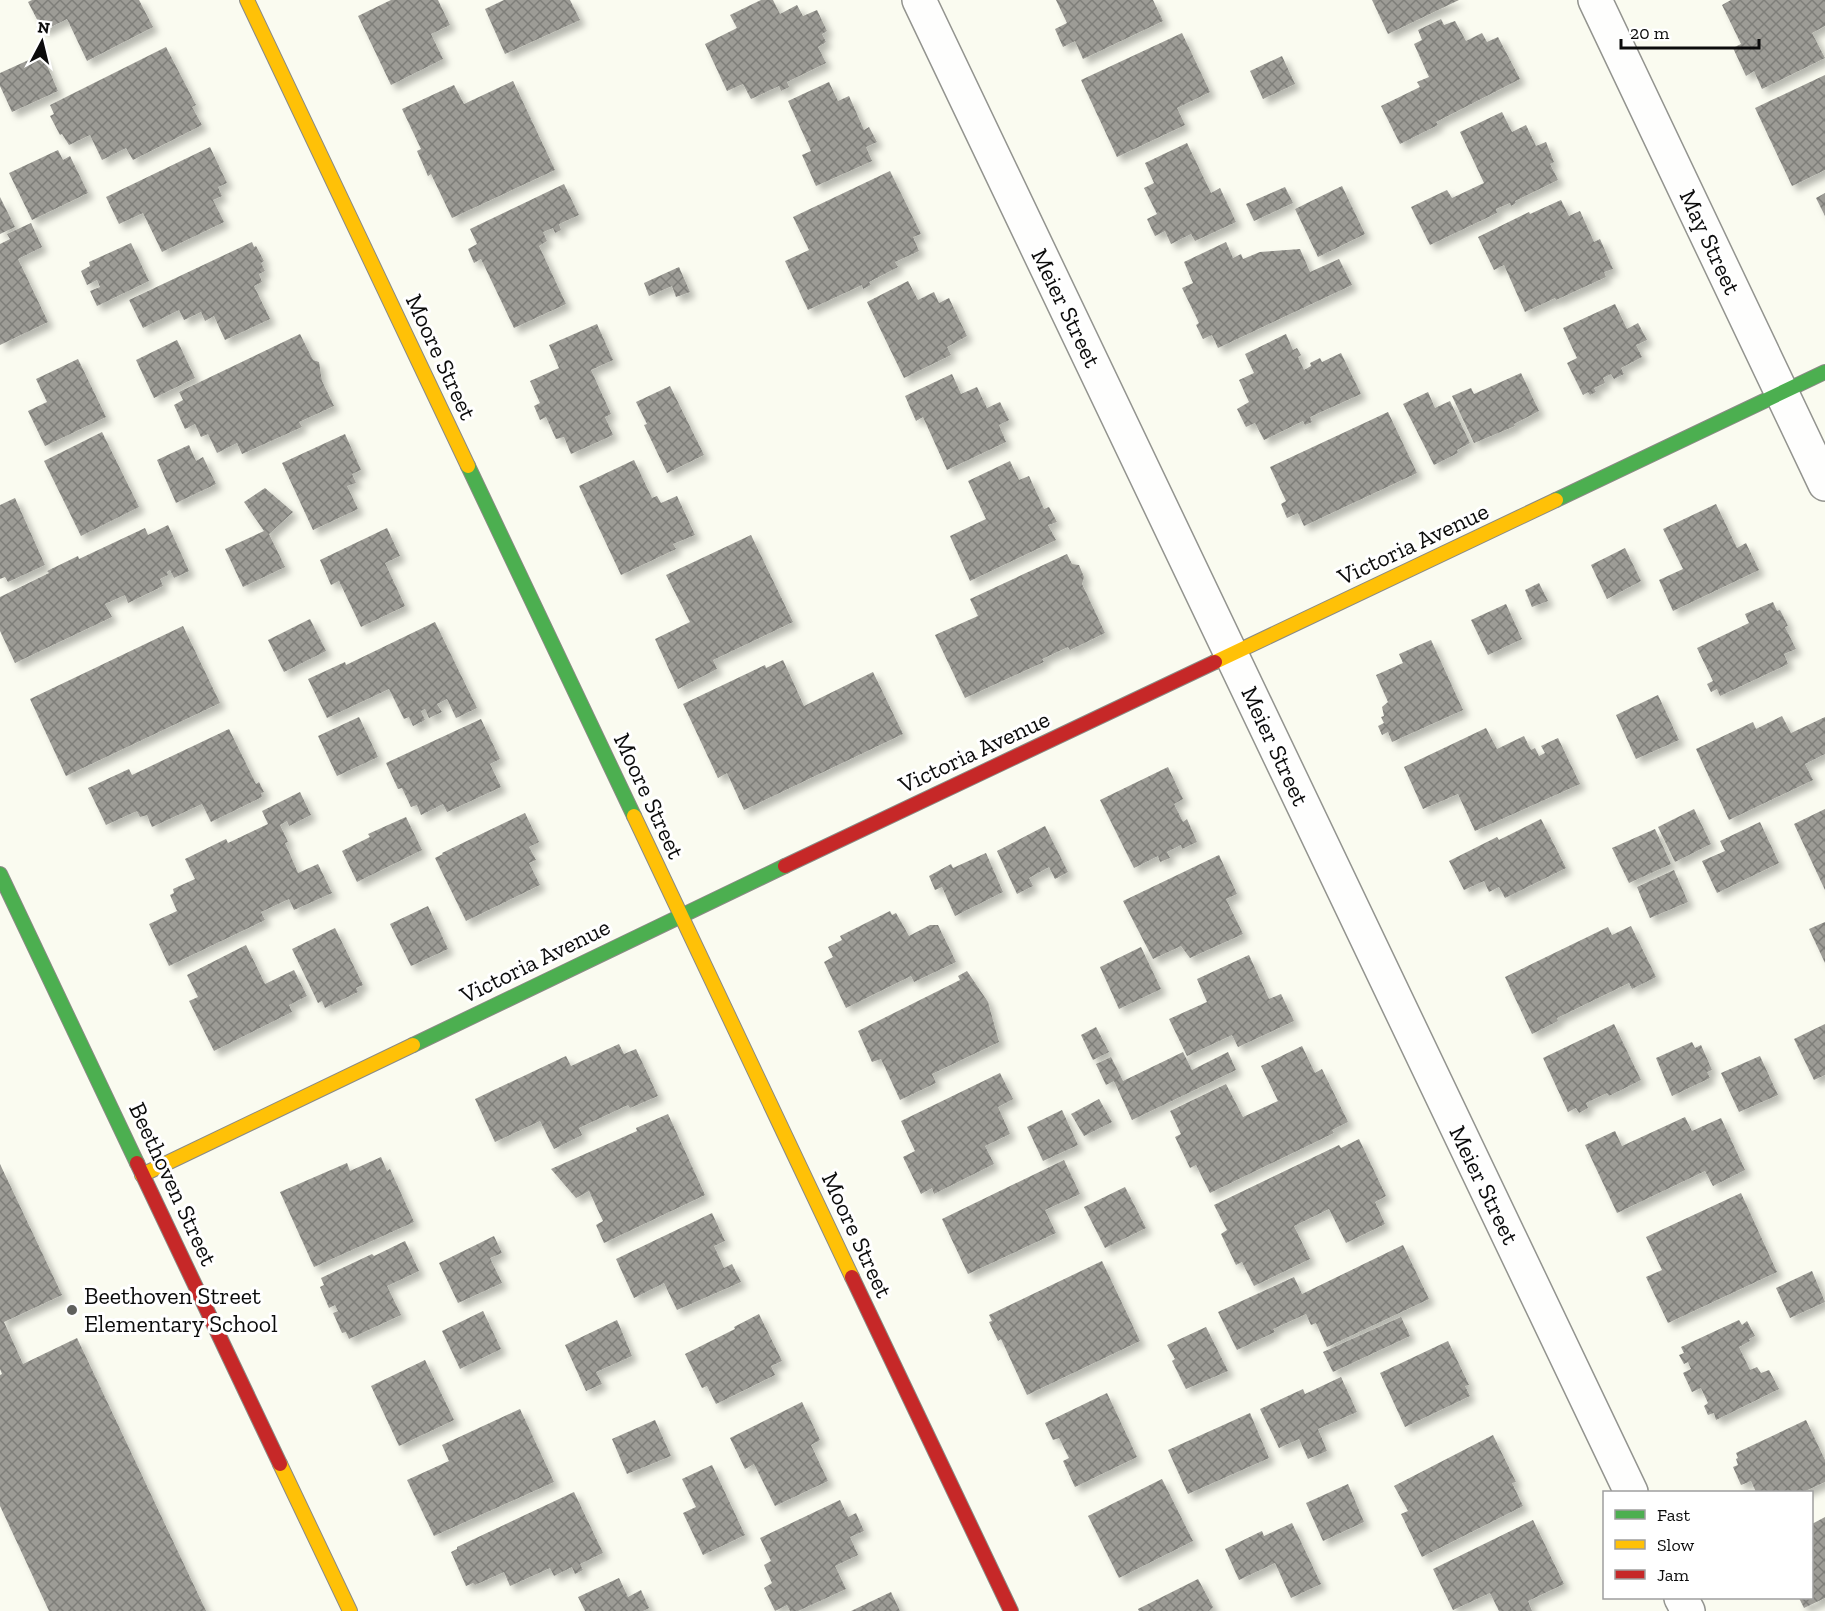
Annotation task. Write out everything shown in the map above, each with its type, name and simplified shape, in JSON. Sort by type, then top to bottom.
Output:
[{"type":"street","name":"Moore Street","points":[[247,0],[1011,1611]]},
{"type":"street","name":"Meier Street","points":[[919,0],[1631,1491]]},
{"type":"street","name":"May Street","points":[[1595,0],[1825,484]]},
{"type":"street","name":"Victoria Avenue","points":[[142,1174],[1825,372]]},
{"type":"street","name":"Beethoven Street","points":[[0,874],[350,1611]]},
{"type":"building","points":[[32,0],[139,0],[153,27],[87,61],[67,19],[43,31],[28,2]]},
{"type":"building","points":[[391,0],[438,0],[450,25],[431,34],[443,59],[391,85],[358,16]]},
{"type":"building","points":[[504,0],[570,0],[580,20],[505,54],[485,9]]},
{"type":"building","points":[[761,0],[773,0],[780,14],[797,5],[803,16],[817,10],[827,31],[822,34],[826,42],[818,47],[826,63],[787,82],[789,87],[781,91],[779,86],[751,99],[743,84],[727,91],[705,44],[737,28],[730,15]]},
{"type":"building","points":[[1056,0],[1153,0],[1163,21],[1083,59],[1075,41],[1063,47],[1055,29],[1067,23]]},
{"type":"building","points":[[1372,0],[1459,0],[1388,34]]},
{"type":"building","points":[[1731,0],[1825,0],[1825,26],[1812,33],[1825,58],[1762,89],[1754,71],[1746,76],[1733,48],[1741,44],[1722,5]]},
{"type":"building","points":[[1441,19],[1444,25],[1455,21],[1466,41],[1482,33],[1487,42],[1498,37],[1520,79],[1436,122],[1438,125],[1400,144],[1381,106],[1420,87],[1417,82],[1429,77],[1414,44],[1422,40],[1418,30]]},
{"type":"building","points":[[1182,33],[1210,92],[1177,108],[1185,125],[1117,157],[1081,80]]},
{"type":"building","points":[[166,47],[196,105],[192,107],[202,125],[133,160],[126,148],[102,160],[90,135],[69,145],[62,134],[60,135],[50,116],[54,114],[50,105]]},
{"type":"building","points":[[42,54],[58,91],[12,112],[0,86],[0,73]]},
{"type":"building","points":[[1282,56],[1295,84],[1263,99],[1250,71]]},
{"type":"building","points":[[1825,75],[1825,170],[1792,186],[1755,108]]},
{"type":"building","points":[[513,81],[555,170],[452,218],[431,174],[428,176],[417,151],[421,149],[402,109],[454,85],[464,104]]},
{"type":"building","points":[[829,82],[838,101],[849,96],[864,130],[869,127],[877,142],[866,147],[872,161],[816,186],[802,155],[811,151],[788,101]]},
{"type":"building","points":[[1502,112],[1512,132],[1526,125],[1536,146],[1546,142],[1554,162],[1550,164],[1558,180],[1515,201],[1516,203],[1511,206],[1510,203],[1496,209],[1497,213],[1430,245],[1411,207],[1447,190],[1452,198],[1484,183],[1460,132]]},
{"type":"building","points":[[1187,143],[1211,193],[1220,188],[1236,222],[1195,241],[1191,234],[1171,244],[1165,231],[1155,236],[1147,219],[1157,214],[1144,188],[1154,183],[1145,163]]},
{"type":"building","points":[[210,147],[227,183],[218,187],[222,196],[213,200],[224,222],[162,252],[143,213],[119,224],[106,197]]},
{"type":"building","points":[[58,150],[63,160],[70,156],[88,193],[32,220],[9,173]]},
{"type":"building","points":[[890,171],[921,234],[913,237],[919,251],[895,262],[898,267],[869,282],[871,285],[863,289],[862,285],[808,310],[785,261],[809,250],[793,217]]},
{"type":"building","points":[[564,184],[579,215],[559,224],[561,230],[555,233],[553,228],[543,232],[547,241],[539,246],[566,304],[514,328],[481,259],[474,263],[468,249],[477,244],[470,229]]},
{"type":"building","points":[[1342,186],[1365,234],[1318,257],[1295,209]]},
{"type":"building","points":[[1285,187],[1293,203],[1254,221],[1246,204]]},
{"type":"building","points":[[1825,193],[1825,216],[1816,198]]},
{"type":"building","points":[[0,197],[15,227],[0,234]]},
{"type":"building","points":[[1561,200],[1569,216],[1580,211],[1594,242],[1600,239],[1613,269],[1604,272],[1606,277],[1525,312],[1504,265],[1494,270],[1478,237],[1529,212],[1530,214]]},
{"type":"building","points":[[31,223],[42,247],[18,259],[48,322],[0,345],[0,244],[10,239],[7,234]]},
{"type":"building","points":[[252,242],[264,261],[261,263],[265,271],[259,274],[262,282],[254,286],[270,319],[225,340],[214,316],[205,321],[201,312],[184,320],[179,310],[143,328],[129,300]]},
{"type":"building","points":[[1226,242],[1233,258],[1241,254],[1243,259],[1260,252],[1300,249],[1310,272],[1339,259],[1352,285],[1218,348],[1212,335],[1203,339],[1196,325],[1199,323],[1182,288],[1193,283],[1184,262]]},
{"type":"building","points":[[131,243],[149,281],[97,306],[90,291],[100,287],[97,280],[87,285],[81,271],[90,266],[89,262]]},
{"type":"building","points":[[679,267],[690,292],[676,297],[672,286],[649,296],[644,283]]},
{"type":"building","points":[[908,281],[918,300],[934,292],[939,303],[949,298],[967,336],[947,347],[951,355],[904,378],[867,302]]},
{"type":"building","points":[[1615,304],[1627,329],[1638,323],[1647,340],[1636,345],[1642,357],[1621,368],[1624,374],[1614,379],[1611,374],[1603,378],[1605,383],[1594,388],[1596,392],[1583,395],[1567,363],[1577,358],[1563,328]]},
{"type":"building","points":[[597,324],[613,360],[591,370],[611,414],[605,417],[613,435],[571,454],[564,437],[556,439],[546,417],[540,420],[534,406],[540,403],[530,381],[559,368],[549,345]]},
{"type":"building","points":[[300,334],[313,360],[319,362],[322,381],[334,406],[299,422],[302,427],[242,454],[237,443],[217,453],[208,434],[201,437],[195,424],[185,429],[174,405],[183,400],[179,392]]},
{"type":"building","points":[[1286,334],[1293,350],[1297,348],[1301,355],[1298,357],[1304,370],[1311,366],[1310,363],[1320,358],[1322,362],[1341,353],[1361,394],[1310,417],[1312,422],[1305,425],[1303,421],[1264,440],[1255,423],[1246,427],[1237,409],[1249,402],[1239,380],[1254,373],[1245,354]]},
{"type":"building","points":[[177,340],[195,378],[154,398],[136,360]]},
{"type":"building","points":[[78,359],[106,417],[45,446],[28,411],[47,402],[36,379]]},
{"type":"building","points":[[1521,373],[1539,411],[1514,424],[1515,426],[1474,443],[1452,396],[1471,388],[1474,394]]},
{"type":"building","points":[[952,374],[961,394],[977,387],[987,408],[1000,402],[1009,420],[999,425],[1006,442],[947,470],[923,417],[916,421],[905,396]]},
{"type":"building","points":[[670,386],[704,455],[667,473],[644,425],[647,424],[636,402]]},
{"type":"building","points":[[1428,392],[1435,408],[1450,401],[1470,443],[1457,450],[1458,453],[1434,465],[1403,404]]},
{"type":"building","points":[[1388,412],[1417,473],[1304,526],[1298,513],[1287,518],[1281,504],[1286,501],[1270,467]]},
{"type":"building","points":[[102,432],[139,507],[81,536],[44,461]]},
{"type":"building","points":[[345,434],[361,470],[352,474],[356,483],[347,486],[358,509],[313,530],[282,463]]},
{"type":"building","points":[[189,445],[196,461],[203,457],[216,484],[176,503],[157,460]]},
{"type":"building","points":[[634,460],[652,498],[657,496],[661,503],[677,496],[695,535],[673,544],[676,549],[621,575],[579,486]]},
{"type":"building","points":[[1010,461],[1019,480],[1029,476],[1044,509],[1049,507],[1057,522],[1048,525],[1056,540],[970,581],[950,536],[986,519],[968,481]]},
{"type":"building","points":[[265,488],[293,512],[269,534],[285,567],[243,587],[225,549],[264,531],[244,502]]},
{"type":"building","points":[[15,498],[45,565],[8,582],[5,577],[0,579],[0,505]]},
{"type":"building","points":[[1716,504],[1737,548],[1746,543],[1759,570],[1673,611],[1659,580],[1683,569],[1663,529]]},
{"type":"building","points":[[168,525],[189,571],[174,578],[170,570],[167,572],[168,575],[160,579],[163,586],[128,603],[125,595],[105,604],[112,617],[15,663],[0,631],[0,597],[78,556],[79,559],[145,528],[148,535]]},
{"type":"building","points":[[387,528],[400,556],[385,563],[405,606],[361,627],[339,581],[331,585],[320,560]]},
{"type":"building","points":[[751,535],[793,622],[713,660],[717,669],[678,689],[655,639],[690,622],[666,575]]},
{"type":"building","points":[[1625,548],[1641,581],[1607,599],[1591,565]]},
{"type":"building","points":[[1067,554],[1072,564],[1079,565],[1084,577],[1082,584],[1105,633],[1070,650],[1068,647],[1042,659],[1044,662],[965,698],[935,635],[978,616],[970,599]]},
{"type":"building","points":[[1539,583],[1548,601],[1532,607],[1525,590]]},
{"type":"building","points":[[1773,602],[1788,626],[1785,627],[1796,649],[1784,654],[1788,664],[1720,696],[1717,689],[1711,692],[1707,684],[1713,681],[1697,648],[1749,623],[1745,614]]},
{"type":"building","points":[[1506,604],[1522,639],[1488,655],[1471,620]]},
{"type":"building","points":[[310,619],[326,651],[284,672],[268,640]]},
{"type":"building","points":[[435,622],[477,708],[456,718],[447,699],[437,704],[442,712],[429,718],[425,709],[421,711],[425,720],[413,726],[409,717],[404,719],[389,689],[327,718],[308,679],[345,662],[346,665]]},
{"type":"building","points":[[183,626],[220,703],[66,776],[30,699]]},
{"type":"building","points":[[1431,640],[1463,710],[1392,742],[1388,732],[1382,735],[1378,726],[1384,723],[1381,717],[1384,716],[1382,707],[1388,702],[1376,675],[1403,663],[1399,654]]},
{"type":"building","points":[[783,660],[804,706],[873,672],[903,734],[744,810],[727,773],[718,778],[683,704],[765,665],[766,668]]},
{"type":"building","points":[[1658,695],[1679,740],[1636,759],[1616,715]]},
{"type":"building","points":[[1782,716],[1791,733],[1825,717],[1825,754],[1805,764],[1813,780],[1729,820],[1696,749],[1753,722],[1756,729]]},
{"type":"building","points":[[359,717],[378,757],[337,776],[318,736]]},
{"type":"building","points":[[481,719],[500,759],[490,764],[501,787],[447,812],[443,804],[421,815],[417,805],[411,807],[402,788],[398,789],[386,763]]},
{"type":"building","points":[[1486,728],[1497,749],[1524,736],[1531,750],[1535,748],[1539,756],[1545,753],[1541,746],[1558,738],[1580,784],[1475,831],[1458,794],[1423,809],[1404,767]]},
{"type":"building","points":[[229,729],[256,784],[259,782],[264,792],[261,793],[262,797],[211,822],[202,804],[152,827],[147,815],[140,817],[137,811],[106,825],[88,788],[129,769],[132,775]]},
{"type":"building","points":[[1168,767],[1183,799],[1174,804],[1183,822],[1187,819],[1197,842],[1182,849],[1181,845],[1167,852],[1170,858],[1160,862],[1158,856],[1134,868],[1100,800]]},
{"type":"building","points":[[300,792],[311,815],[289,826],[287,821],[280,825],[288,842],[285,843],[298,873],[318,864],[332,893],[294,910],[289,899],[261,912],[265,920],[169,966],[149,924],[177,911],[170,895],[174,893],[173,889],[195,879],[185,859],[226,839],[228,843],[268,824],[262,811]]},
{"type":"building","points":[[1694,809],[1711,844],[1675,862],[1658,827]]},
{"type":"building","points":[[1825,809],[1825,890],[1794,824]]},
{"type":"building","points":[[525,813],[539,842],[529,847],[536,860],[529,863],[540,885],[466,921],[435,858]]},
{"type":"building","points":[[406,817],[422,850],[357,882],[342,851],[370,837],[368,834]]},
{"type":"building","points":[[1541,819],[1566,868],[1505,898],[1499,887],[1489,892],[1484,881],[1464,890],[1449,861],[1497,837],[1499,840]]},
{"type":"building","points":[[1760,822],[1779,863],[1717,893],[1702,861],[1725,851],[1720,841]]},
{"type":"building","points":[[1045,826],[1068,872],[1055,879],[1049,867],[1029,878],[1033,886],[1017,894],[997,851]]},
{"type":"building","points":[[1655,829],[1671,864],[1629,883],[1612,848]]},
{"type":"building","points":[[986,853],[1003,892],[955,916],[942,887],[935,890],[929,876],[951,864],[953,868]]},
{"type":"building","points":[[1219,855],[1237,894],[1226,899],[1243,934],[1190,958],[1181,946],[1153,959],[1123,901]]},
{"type":"building","points":[[1674,870],[1688,902],[1650,918],[1637,887]]},
{"type":"building","points":[[428,906],[448,949],[411,966],[390,924]]},
{"type":"building","points":[[890,911],[892,915],[896,913],[909,936],[930,925],[938,925],[956,962],[914,982],[911,976],[846,1008],[824,962],[833,957],[828,947],[842,940],[840,936]]},
{"type":"building","points":[[1825,922],[1825,963],[1809,929]]},
{"type":"building","points":[[1631,926],[1656,977],[1632,989],[1629,983],[1557,1018],[1558,1021],[1532,1034],[1505,977],[1608,927],[1612,935]]},
{"type":"building","points":[[335,928],[363,985],[356,988],[358,992],[325,1008],[322,1001],[318,1003],[292,949]]},
{"type":"building","points":[[246,945],[265,984],[294,970],[307,996],[289,1005],[292,1012],[214,1051],[189,1001],[198,997],[187,975]]},
{"type":"building","points":[[1141,947],[1161,989],[1119,1009],[1100,967]]},
{"type":"building","points":[[1249,955],[1269,999],[1281,994],[1294,1021],[1238,1047],[1232,1035],[1187,1056],[1169,1019],[1207,1002],[1197,979]]},
{"type":"building","points":[[967,971],[988,1002],[999,1042],[932,1074],[936,1083],[900,1100],[881,1059],[872,1062],[858,1031],[960,980],[958,976]]},
{"type":"building","points":[[1614,1024],[1641,1080],[1609,1096],[1607,1093],[1586,1103],[1588,1108],[1579,1113],[1576,1108],[1568,1112],[1543,1058]]},
{"type":"building","points":[[1825,1024],[1825,1075],[1814,1080],[1794,1039]]},
{"type":"building","points":[[1096,1027],[1109,1052],[1093,1060],[1081,1035]]},
{"type":"building","points":[[1692,1042],[1695,1048],[1701,1045],[1712,1070],[1707,1072],[1710,1078],[1672,1096],[1656,1058]]},
{"type":"building","points":[[619,1044],[624,1054],[636,1049],[658,1096],[630,1108],[628,1105],[579,1128],[582,1135],[554,1149],[540,1121],[495,1142],[475,1099],[566,1056],[571,1066]]},
{"type":"building","points":[[1302,1046],[1315,1073],[1322,1069],[1348,1122],[1332,1130],[1334,1133],[1210,1193],[1196,1165],[1190,1168],[1175,1137],[1181,1134],[1170,1111],[1226,1084],[1243,1117],[1278,1101],[1261,1066]]},
{"type":"building","points":[[1183,1052],[1192,1070],[1228,1052],[1236,1070],[1132,1120],[1114,1081],[1106,1085],[1096,1064],[1111,1057],[1123,1081]]},
{"type":"building","points":[[1760,1056],[1778,1095],[1739,1112],[1721,1073]]},
{"type":"building","points":[[1000,1073],[1013,1099],[998,1107],[1010,1134],[985,1146],[994,1164],[934,1194],[932,1188],[921,1194],[903,1157],[915,1151],[901,1121]]},
{"type":"building","points":[[1099,1099],[1112,1122],[1084,1136],[1071,1114]]},
{"type":"building","points":[[1062,1110],[1078,1145],[1043,1161],[1027,1127]]},
{"type":"building","points":[[668,1114],[705,1195],[604,1243],[596,1225],[603,1221],[589,1191],[576,1198],[551,1169],[637,1131],[636,1128]]},
{"type":"building","points":[[1685,1117],[1692,1131],[1721,1118],[1745,1170],[1713,1186],[1705,1171],[1617,1213],[1585,1145],[1615,1131],[1622,1146]]},
{"type":"building","points":[[1359,1139],[1386,1196],[1375,1202],[1385,1224],[1346,1243],[1329,1209],[1294,1226],[1310,1259],[1254,1286],[1242,1262],[1236,1265],[1221,1234],[1227,1230],[1214,1205],[1339,1145],[1341,1148]]},
{"type":"building","points":[[381,1157],[387,1171],[390,1169],[414,1222],[314,1267],[280,1192],[347,1163],[350,1171]]},
{"type":"building","points":[[1064,1160],[1080,1194],[1045,1210],[1056,1233],[968,1274],[942,1219]]},
{"type":"building","points":[[0,1164],[62,1295],[4,1322],[23,1364],[77,1338],[206,1611],[49,1611],[0,1506],[0,1375],[2,1374],[0,1369]]},
{"type":"building","points":[[1125,1187],[1146,1228],[1105,1248],[1084,1207]]},
{"type":"building","points":[[1741,1193],[1777,1272],[1668,1323],[1646,1277],[1662,1270],[1646,1237]]},
{"type":"building","points":[[712,1213],[725,1241],[714,1246],[724,1268],[732,1264],[741,1282],[677,1310],[664,1283],[634,1298],[616,1259]]},
{"type":"building","points":[[494,1236],[502,1253],[490,1258],[502,1283],[458,1303],[439,1263]]},
{"type":"building","points":[[405,1241],[419,1271],[387,1286],[401,1315],[349,1339],[346,1332],[342,1333],[333,1313],[338,1311],[335,1305],[329,1308],[320,1287],[324,1285],[321,1278]]},
{"type":"building","points":[[1403,1245],[1429,1299],[1327,1347],[1316,1323],[1311,1325],[1306,1314],[1273,1329],[1275,1332],[1237,1350],[1218,1312],[1294,1277],[1302,1294]]},
{"type":"building","points":[[1102,1261],[1140,1341],[1027,1395],[1001,1339],[998,1341],[989,1322],[992,1321],[989,1315]]},
{"type":"building","points":[[1812,1271],[1825,1302],[1790,1318],[1776,1288]]},
{"type":"building","points":[[483,1311],[501,1349],[460,1369],[442,1331]]},
{"type":"building","points":[[759,1314],[782,1361],[771,1366],[775,1375],[716,1404],[707,1386],[702,1388],[685,1354]]},
{"type":"building","points":[[1401,1317],[1410,1336],[1333,1372],[1323,1352]]},
{"type":"building","points":[[617,1320],[632,1356],[596,1372],[602,1384],[586,1391],[565,1345]]},
{"type":"building","points":[[1739,1320],[1742,1325],[1747,1321],[1755,1336],[1739,1347],[1750,1370],[1757,1367],[1761,1373],[1769,1370],[1779,1389],[1716,1420],[1714,1413],[1708,1415],[1704,1406],[1708,1403],[1701,1388],[1692,1392],[1683,1373],[1691,1369],[1688,1362],[1684,1364],[1679,1355],[1684,1353],[1681,1347]]},
{"type":"building","points":[[1206,1327],[1228,1371],[1186,1389],[1167,1345]]},
{"type":"building","points":[[1448,1341],[1469,1385],[1465,1386],[1470,1396],[1405,1427],[1380,1373]]},
{"type":"building","points":[[425,1360],[454,1420],[399,1446],[371,1386]]},
{"type":"building","points":[[1341,1377],[1357,1412],[1318,1429],[1327,1451],[1308,1459],[1299,1439],[1279,1448],[1260,1409],[1303,1389],[1305,1394]]},
{"type":"building","points":[[1107,1393],[1137,1457],[1075,1487],[1063,1461],[1069,1458],[1059,1438],[1053,1440],[1045,1423]]},
{"type":"building","points":[[802,1402],[820,1440],[811,1445],[828,1481],[775,1506],[754,1464],[745,1469],[730,1438]]},
{"type":"building","points":[[520,1409],[554,1482],[434,1536],[407,1480],[449,1461],[442,1445]]},
{"type":"building","points":[[1250,1413],[1269,1458],[1188,1494],[1168,1450]]},
{"type":"building","points":[[655,1420],[671,1456],[627,1474],[612,1439]]},
{"type":"building","points":[[1806,1420],[1825,1460],[1825,1482],[1805,1491],[1756,1491],[1751,1481],[1741,1485],[1733,1467],[1738,1465],[1736,1453]]},
{"type":"building","points":[[1493,1435],[1516,1482],[1512,1483],[1523,1506],[1422,1557],[1401,1514],[1408,1511],[1394,1486]]},
{"type":"building","points":[[712,1465],[745,1535],[703,1555],[683,1513],[696,1507],[682,1479]]},
{"type":"building","points":[[1162,1479],[1193,1541],[1119,1578],[1088,1516]]},
{"type":"building","points":[[1348,1484],[1364,1522],[1323,1541],[1306,1503]]},
{"type":"building","points":[[574,1492],[603,1553],[580,1564],[583,1570],[575,1574],[572,1567],[554,1576],[550,1568],[510,1586],[504,1572],[475,1585],[473,1583],[466,1586],[451,1552],[457,1547]]},
{"type":"building","points":[[840,1500],[848,1517],[856,1513],[864,1531],[850,1537],[858,1555],[835,1566],[846,1589],[798,1611],[790,1611],[787,1605],[775,1611],[764,1588],[772,1583],[764,1565],[771,1561],[760,1538]]},
{"type":"building","points":[[1825,1517],[1825,1598],[1804,1608],[1800,1599],[1813,1599],[1813,1523]]},
{"type":"building","points":[[1533,1520],[1564,1584],[1528,1601],[1532,1611],[1499,1611],[1490,1593],[1453,1610],[1433,1569]]},
{"type":"building","points":[[1292,1523],[1321,1584],[1291,1598],[1275,1563],[1239,1580],[1225,1549],[1262,1531],[1264,1536]]},
{"type":"building","points":[[619,1578],[628,1597],[641,1590],[649,1608],[643,1611],[585,1611],[578,1597]]},
{"type":"building","points":[[1198,1579],[1213,1607],[1209,1611],[1139,1611],[1138,1609]]},
{"type":"building","points":[[891,1592],[900,1611],[851,1611]]},
{"type":"traffic: fast","points":[[1556,500],[1825,372]]},
{"type":"traffic: fast","points":[[468,466],[634,816]]},
{"type":"traffic: fast","points":[[413,1045],[785,866]]},
{"type":"traffic: fast","points":[[0,874],[137,1163]]},
{"type":"traffic: slow","points":[[247,0],[468,466]]},
{"type":"traffic: slow","points":[[1215,662],[1556,500]]},
{"type":"traffic: slow","points":[[634,816],[852,1277]]},
{"type":"traffic: slow","points":[[142,1175],[413,1045]]},
{"type":"traffic: slow","points":[[280,1464],[350,1611]]},
{"type":"traffic: jam","points":[[785,866],[1215,662]]},
{"type":"traffic: jam","points":[[137,1163],[280,1464]]},
{"type":"traffic: jam","points":[[852,1277],[1011,1611]]},
{"type":"place","name":"Beethoven Street Elementary School","points":[[72,1310]]}]
